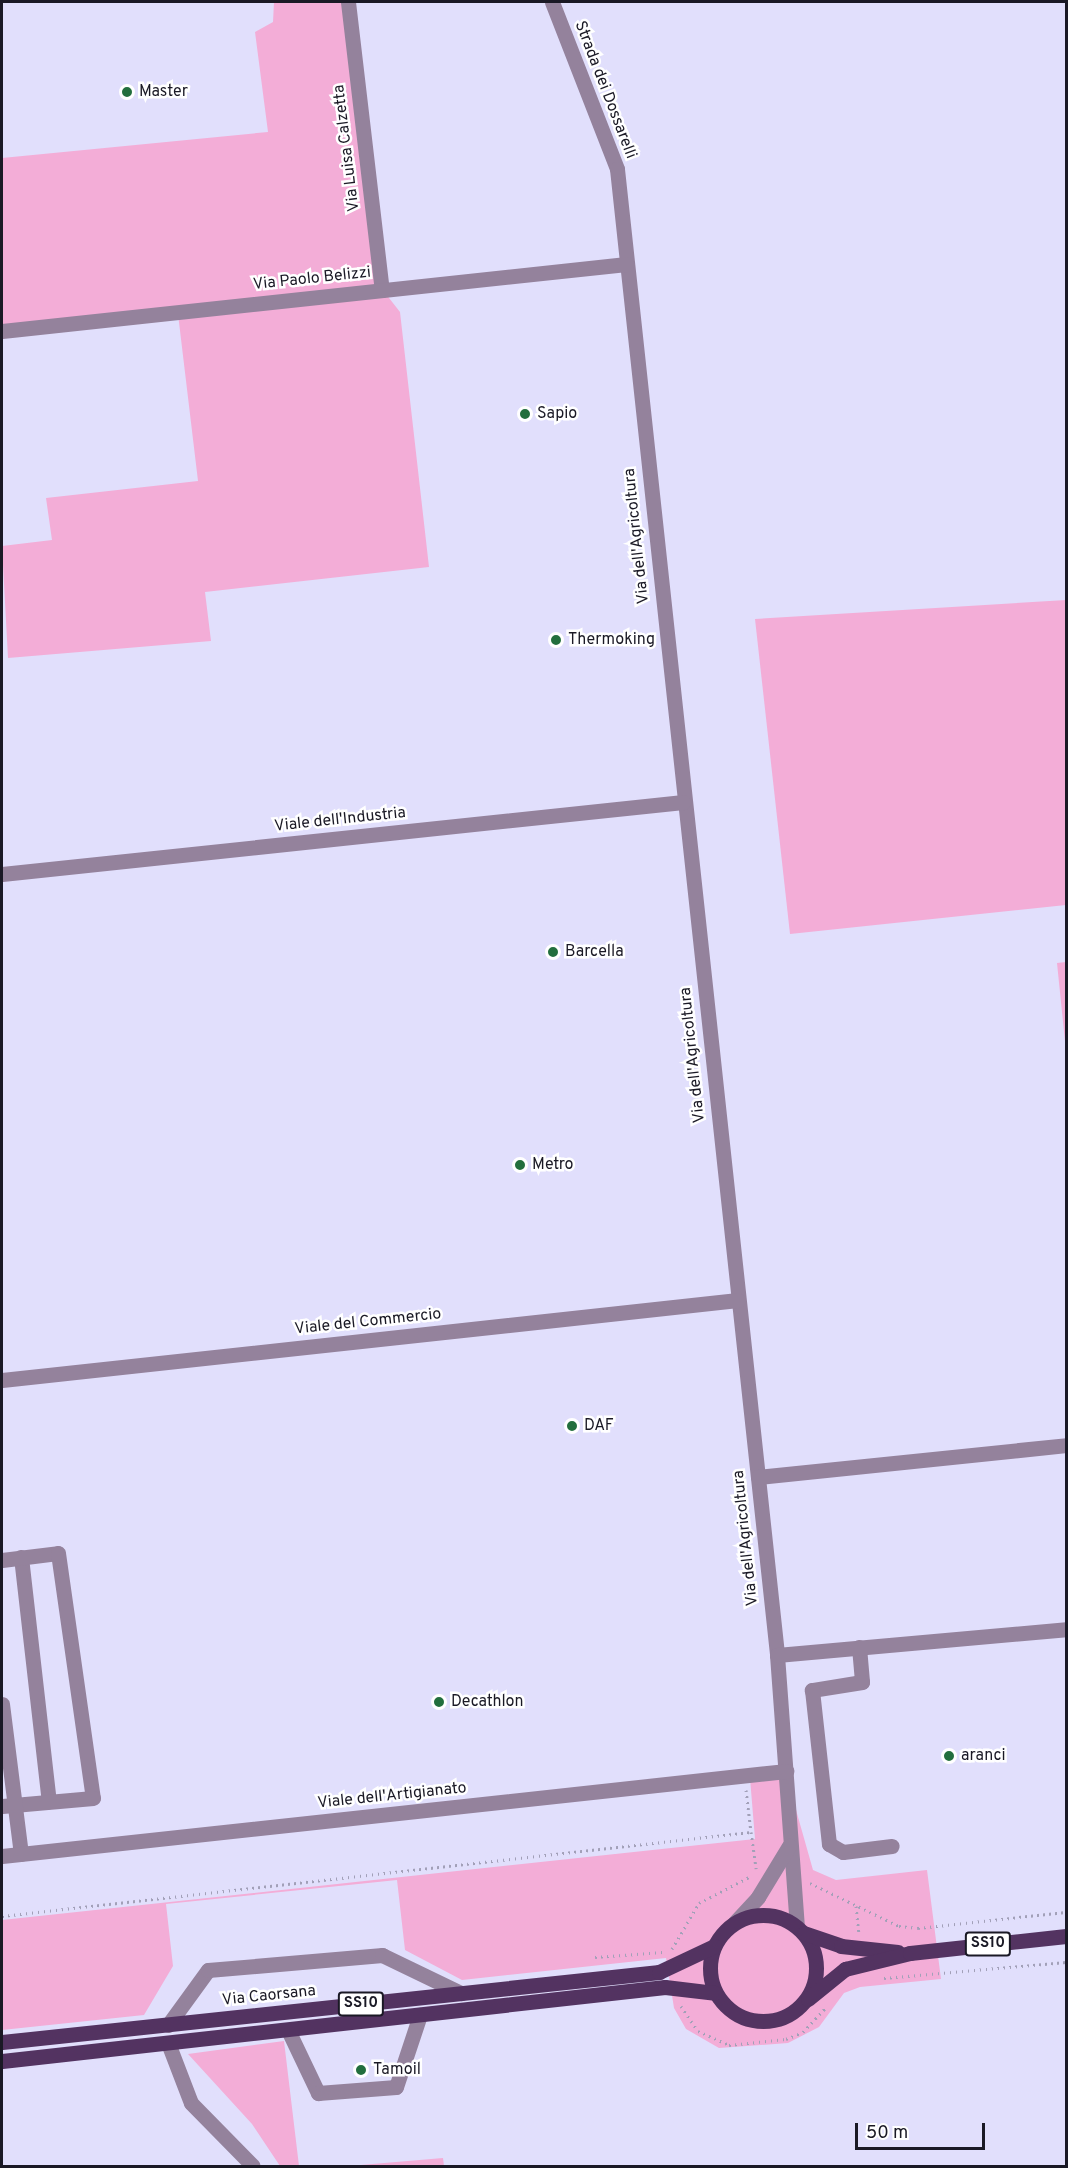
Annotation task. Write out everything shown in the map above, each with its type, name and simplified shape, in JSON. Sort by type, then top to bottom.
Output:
[{"type":"main road","points":[[767,1914],[800,1930],[817,1966],[806,2001],[794,2012],[763,2022],[733,2013],[715,1993],[710,1978],[714,1946],[735,1922],[767,1914]]},
{"type":"main road","name":"SS10","points":[[800,1930],[841,1946],[910,1953]]},
{"type":"main road","name":"SS10","points":[[806,2001],[845,1969],[910,1953],[1063,1939]]},
{"type":"main road","name":"Via Caorsana","points":[[2,2042],[672,1968],[714,1946]]},
{"type":"main road","name":"SS10","points":[[2,2061],[675,1987],[715,1993]]},
{"type":"street","name":"Via Luisa Calzetta","points":[[348,2],[382,290]]},
{"type":"street","name":"Strada dei Dossarelli","points":[[552,2],[617,169],[626,264]]},
{"type":"street","name":"Via Paolo Belizzi","points":[[2,331],[626,264]]},
{"type":"street","name":"Via dell'Agricoltura","points":[[626,264],[777,1655],[791,1879],[800,1930]]},
{"type":"street","name":"Viale dell'Industria","points":[[2,874],[683,802]]},
{"type":"street","name":"Viale del Commercio","points":[[2,1380],[738,1300]]},
{"type":"street","points":[[758,1477],[1066,1445]]},
{"type":"street","points":[[2,1560],[58,1553],[93,1798],[8,1805]]},
{"type":"street","points":[[21,1557],[49,1801]]},
{"type":"street","points":[[777,1655],[1066,1629]]},
{"type":"street","points":[[859,1647],[862,1682],[812,1690],[829,1844],[843,1852],[892,1846]]},
{"type":"street","points":[[2,1704],[8,1805],[21,1854]]},
{"type":"street","name":"Viale dell'Artigianato","points":[[2,1856],[786,1772]]},
{"type":"street","points":[[735,1922],[772,1877],[790,1843]]},
{"type":"street","points":[[168,2025],[208,1970],[382,1955],[461,1993]]},
{"type":"street","points":[[288,2030],[318,2093],[396,2086],[420,2015]]},
{"type":"street","points":[[168,2043],[191,2103],[253,2166]]},
{"type":"path","points":[[745,1776],[756,1874]]},
{"type":"path","points":[[2,1916],[751,1832]]},
{"type":"path","points":[[672,1968],[671,1951],[699,1903],[756,1874],[772,1877]]},
{"type":"path","points":[[791,1879],[918,1929],[1066,1912]]},
{"type":"path","points":[[595,1957],[671,1951]]},
{"type":"path","points":[[873,1979],[1066,1962]]},
{"type":"path","points":[[675,1987],[698,2031],[729,2045],[786,2039],[802,2032],[830,2001]]},
{"type":"shaded area","points":[[274,2],[348,2],[382,289],[400,312],[429,567],[205,592],[211,641],[8,658],[2,546],[52,540],[46,498],[198,481],[178,314],[2,331],[2,158],[268,132],[255,32],[273,22]]},
{"type":"shaded area","points":[[1066,600],[1066,905],[790,934],[755,619]]},
{"type":"shaded area","points":[[1066,962],[1066,1051],[1057,963]]},
{"type":"shaded area","points":[[785,1771],[813,1870],[836,1880],[927,1870],[941,1979],[860,1987],[844,1993],[819,2027],[788,2043],[719,2048],[686,2029],[674,2008],[666,1958],[462,1980],[405,1950],[397,1880],[166,1904],[173,1966],[144,2015],[2,2030],[2,1920],[755,1839],[750,1778]]},
{"type":"shaded area","points":[[284,2041],[299,2166],[280,2166],[252,2124],[188,2054]]},
{"type":"shaded area","points":[[443,2158],[444,2166],[349,2166]]},
{"type":"place","name":"Master","points":[[127,92]]},
{"type":"place","name":"Sapio","points":[[525,414]]},
{"type":"place","name":"Thermoking","points":[[556,640]]},
{"type":"place","name":"Barcella","points":[[553,952]]},
{"type":"place","name":"Metro","points":[[520,1165]]},
{"type":"place","name":"DAF","points":[[572,1426]]},
{"type":"place","name":"Decathlon","points":[[439,1702]]},
{"type":"place","name":"aranci","points":[[949,1756]]},
{"type":"place","name":"Tamoil","points":[[361,2070]]}]
